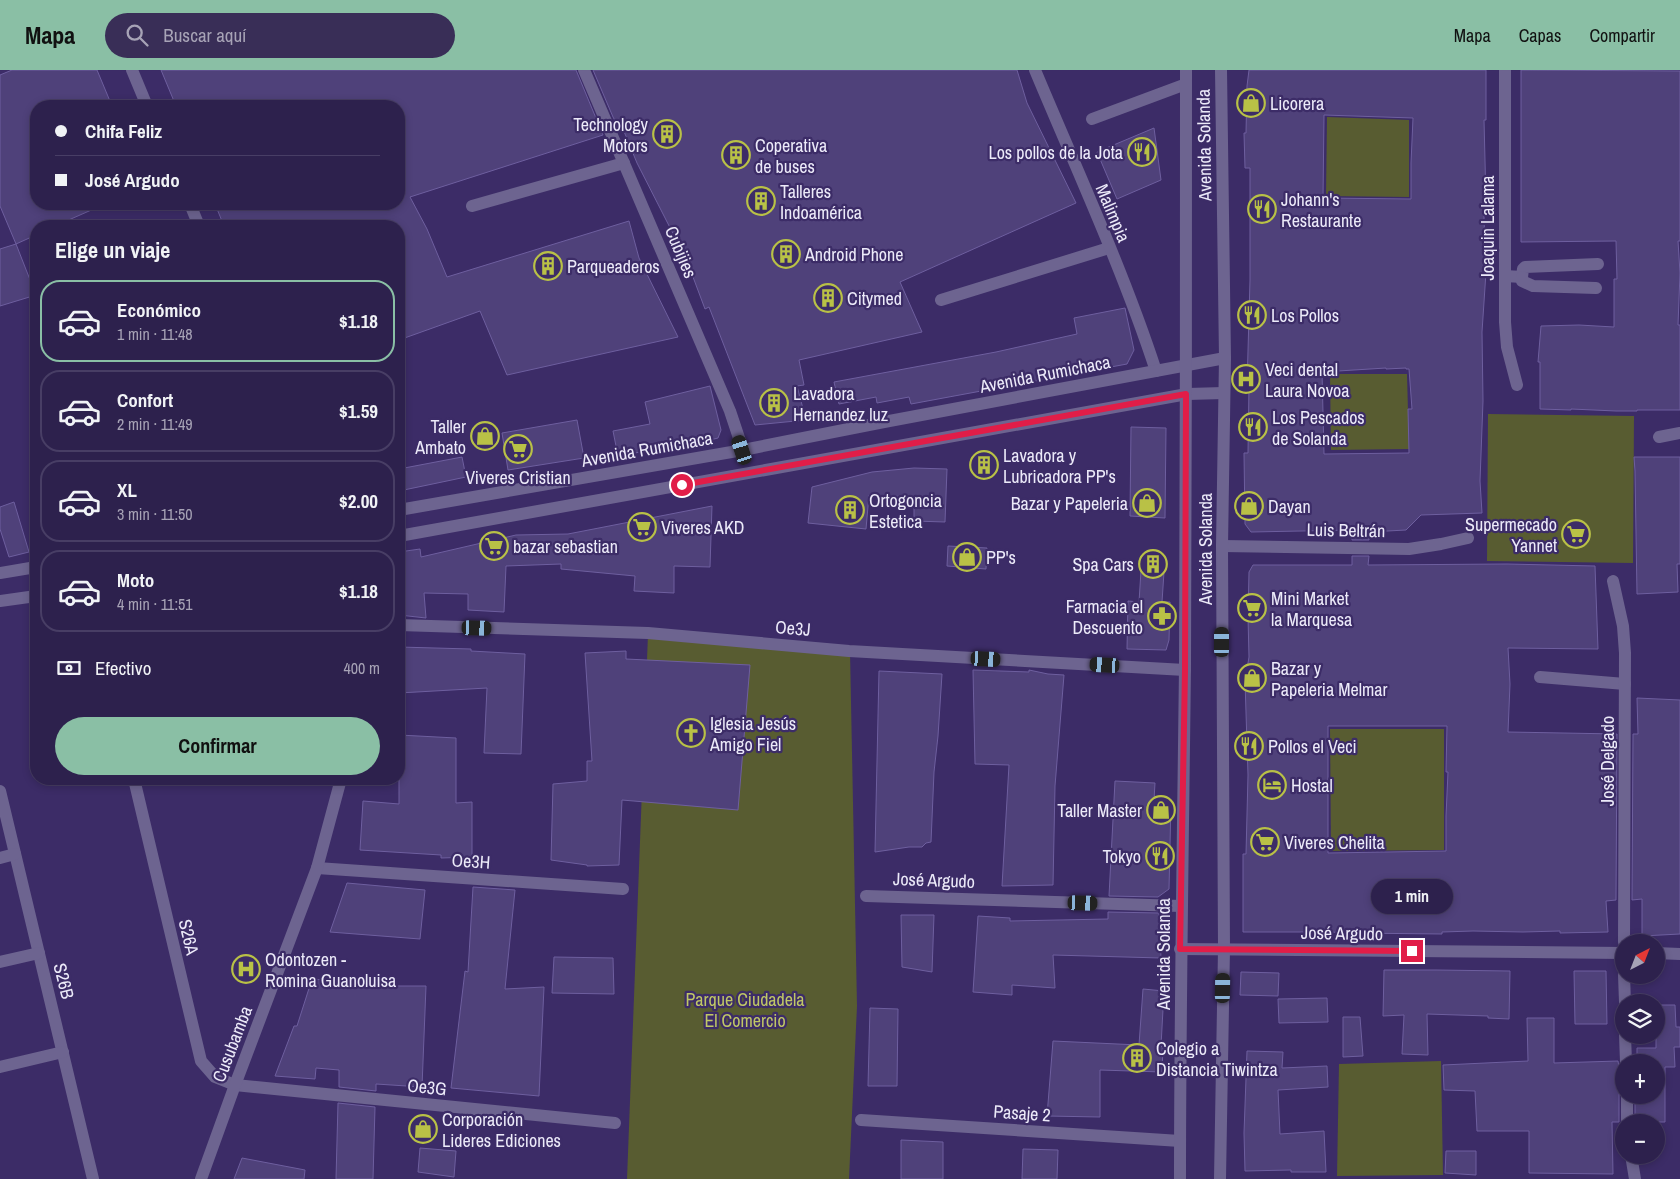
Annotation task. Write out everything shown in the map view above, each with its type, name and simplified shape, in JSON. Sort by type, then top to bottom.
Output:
[{"type":"street","points":[[132,70],[144,100]]},
{"type":"street","name":"Cubijies","points":[[584,70],[730,411],[742,450]]},
{"type":"street","name":"Malimpia","points":[[1034,70],[1109,248],[1156,371]]},
{"type":"street","name":"Avenida Solanda","points":[[1180,1179],[1180,949],[1185,670],[1186,70]]},
{"type":"street","name":"Avenida Solanda","points":[[1220,1179],[1224,949],[1222,546],[1225,358],[1221,70]]},
{"type":"street","name":"Joaquin Lalama","points":[[1505,70],[1505,322],[1506,338],[1517,385]]},
{"type":"street","points":[[1092,119],[1186,84]]},
{"type":"street","points":[[472,206],[624,163]]},
{"type":"street","points":[[941,300],[1109,248]]},
{"type":"street","points":[[1596,288],[1533,286],[1522,282],[1522,277],[1525,267],[1598,264]]},
{"type":"street","points":[[1505,276],[1522,277]]},
{"type":"street","name":"Avenida Rumichaca","points":[[405,509],[742,450],[1225,358]]},
{"type":"street","points":[[405,535],[1186,394],[1224,393]]},
{"type":"street","points":[[1659,437],[1680,433]]},
{"type":"street","name":"Luis Beltrán","points":[[1222,546],[1409,549],[1468,538]]},
{"type":"street","points":[[0,572],[30,568]]},
{"type":"street","name":"José Delgado","points":[[1613,581],[1623,626],[1625,653],[1624,934]]},
{"type":"street","points":[[0,601],[30,597]]},
{"type":"street","name":"Oe3J","points":[[405,625],[648,633],[850,651],[1185,670]]},
{"type":"street","points":[[1540,677],[1625,684]]},
{"type":"street","name":"S26A","points":[[135,785],[201,1061],[215,1076],[235,1085]]},
{"type":"street","name":"Cusubamba","points":[[201,1179],[317,868],[338,785]]},
{"type":"street","name":"S26B","points":[[0,792],[93,1179]]},
{"type":"street","points":[[0,858],[15,854]]},
{"type":"street","name":"Oe3H","points":[[317,868],[623,889]]},
{"type":"street","name":"José Argudo","points":[[866,896],[1181,906]]},
{"type":"street","name":"José Argudo","points":[[1180,949],[1615,954]]},
{"type":"street","points":[[0,962],[39,953]]},
{"type":"street","points":[[1665,953],[1680,954]]},
{"type":"street","points":[[0,1067],[63,1052]]},
{"type":"street","name":"Oe3G","points":[[235,1085],[615,1123]]},
{"type":"street","name":"Pasaje 2","points":[[861,1120],[1180,1141]]},
{"type":"street","points":[[1632,1164],[1635,1179]]},
{"type":"green space","points":[[1327,117],[1409,120],[1409,197],[1326,196]]},
{"type":"green space","points":[[1330,374],[1407,374],[1409,449],[1331,450]]},
{"type":"green space","points":[[1488,414],[1634,416],[1633,563],[1487,561]]},
{"type":"green space","name":"Parque Ciudadela El Comercio","points":[[648,634],[850,651],[857,1006],[849,1179],[627,1179]]},
{"type":"green space","points":[[1330,729],[1444,729],[1444,850],[1331,851]]},
{"type":"green space","points":[[1441,1061],[1443,1175],[1337,1176],[1339,1064]]},
{"type":"building","points":[[12,70],[97,70],[110,100],[30,100],[30,210],[91,210],[69,220],[30,220],[30,238],[16,244],[0,206],[0,75]]},
{"type":"building","points":[[161,70],[576,70],[603,135],[410,197],[427,229],[447,277],[629,221],[639,258],[678,337],[507,375],[480,311],[405,338],[405,220],[222,220],[217,210],[405,210],[405,100],[174,100]]},
{"type":"building","points":[[593,70],[1017,70],[1027,103],[1076,203],[900,282],[922,332],[799,360],[804,385],[797,386],[806,420],[755,425],[709,307],[705,309],[687,261],[637,163],[623,129],[620,130],[613,117]]},
{"type":"building","points":[[1249,70],[1486,70],[1486,120],[1484,120],[1486,201],[1484,201],[1484,219],[1486,272],[1482,332],[1483,401],[1480,481],[1482,513],[1421,515],[1406,530],[1369,532],[1369,540],[1352,540],[1352,530],[1251,532],[1245,524],[1244,453],[1248,453],[1249,386],[1247,386],[1250,280],[1250,168],[1245,168],[1244,133],[1246,133]],"holes":[[[1324,115],[1413,118],[1411,199],[1323,198]],[[1386,368],[1409,369],[1412,409],[1408,409],[1409,453],[1324,454],[1322,372]]]},
{"type":"building","points":[[1521,70],[1680,71],[1680,241],[1678,241],[1680,273],[1678,325],[1680,325],[1680,410],[1540,409],[1540,362],[1538,362],[1541,326],[1579,325],[1614,327],[1614,279],[1617,279],[1616,241],[1521,242]]},
{"type":"building","points":[[1154,128],[1161,180],[1117,199],[1097,152]]},
{"type":"building","points":[[16,244],[30,280],[30,297],[0,306],[0,249]]},
{"type":"building","points":[[1125,308],[1134,350],[1127,364],[911,404],[909,397],[877,403],[876,397],[839,404],[834,382],[996,352],[1077,334],[1074,318]]},
{"type":"building","points":[[710,386],[721,430],[718,438],[658,453],[657,449],[618,456],[613,431],[650,424],[645,402]]},
{"type":"building","points":[[577,420],[584,458],[508,470],[502,433]]},
{"type":"building","points":[[1131,427],[1166,428],[1165,518],[1130,516]]},
{"type":"building","points":[[462,457],[466,477],[405,490],[405,468]]},
{"type":"building","points":[[1634,457],[1680,457],[1680,564],[1677,564],[1678,592],[1637,594]]},
{"type":"building","points":[[914,468],[947,469],[945,522],[914,521],[914,497],[869,495],[866,529],[808,523],[812,487],[872,472]]},
{"type":"building","points":[[14,502],[29,552],[9,557],[0,529],[0,507]]},
{"type":"building","points":[[712,506],[710,567],[674,566],[674,593],[634,591],[635,576],[561,569],[561,564],[506,566],[504,612],[468,610],[468,594],[424,593],[426,618],[405,616],[405,551],[420,549],[421,557],[516,535],[568,534]]},
{"type":"building","name":"PP's","points":[[948,546],[987,548],[986,569],[947,566]]},
{"type":"building","points":[[1142,555],[1165,557],[1162,602],[1170,602],[1169,640],[1166,650],[1127,649],[1128,601],[1139,602]]},
{"type":"building","points":[[1352,556],[1369,556],[1368,565],[1507,564],[1595,566],[1598,649],[1508,648],[1510,684],[1508,732],[1617,734],[1616,900],[1606,901],[1608,932],[1473,931],[1442,932],[1442,934],[1243,932],[1243,854],[1246,854],[1248,775],[1245,681],[1249,657],[1249,572],[1253,565],[1352,565]],"holes":[[[1328,726],[1447,726],[1446,851],[1328,853]]]},
{"type":"building","points":[[405,647],[471,649],[471,651],[525,654],[521,754],[484,753],[487,688],[405,693]]},
{"type":"building","points":[[626,651],[626,659],[750,665],[738,810],[622,800],[619,865],[587,866],[551,860],[553,784],[587,781],[587,761],[592,761],[585,653]]},
{"type":"building","points":[[973,670],[1029,672],[1029,670],[1064,675],[1055,786],[1053,885],[1002,886],[1009,765],[975,764]]},
{"type":"building","points":[[879,671],[942,674],[934,772],[931,842],[926,843],[922,847],[875,852]]},
{"type":"building","points":[[1637,698],[1680,700],[1680,934],[1642,934],[1642,899],[1632,900],[1633,734],[1638,734]]},
{"type":"building","points":[[405,735],[456,738],[456,803],[472,802],[472,857],[441,858],[441,855],[360,850],[363,801],[399,804],[399,785],[405,785]]},
{"type":"building","points":[[1115,781],[1155,783],[1154,800],[1171,801],[1169,889],[1158,897],[1109,896]]},
{"type":"building","points":[[347,883],[425,890],[420,939],[330,932]]},
{"type":"building","points":[[473,887],[515,890],[505,989],[544,987],[539,1096],[451,1088],[465,971],[468,972]]},
{"type":"building","points":[[1108,912],[1159,913],[1161,958],[1053,955],[1055,988],[1012,985],[1012,995],[973,992],[978,916],[1010,918],[1010,921],[1108,919]]},
{"type":"building","points":[[901,915],[934,915],[932,972],[902,967]]},
{"type":"building","points":[[554,957],[613,958],[614,994],[552,993]]},
{"type":"building","points":[[1384,970],[1510,971],[1509,1019],[1488,1018],[1488,1016],[1427,1014],[1428,1055],[1402,1054],[1404,1015],[1383,1016]]},
{"type":"building","points":[[1574,971],[1606,971],[1607,1024],[1575,1024]]},
{"type":"building","points":[[1241,972],[1279,973],[1278,996],[1240,995]]},
{"type":"building","points":[[312,979],[390,986],[426,986],[422,1087],[376,1084],[376,1091],[339,1087],[339,1070],[316,1068],[315,1079],[275,1076],[294,1026],[297,1026]]},
{"type":"building","points":[[1143,989],[1164,991],[1161,1046],[1163,1047],[1162,1072],[1100,1070],[1100,1117],[1047,1116],[1053,1041],[1139,1045]]},
{"type":"building","points":[[1327,998],[1328,1022],[1279,1023],[1278,999]]},
{"type":"building","points":[[1665,1005],[1675,1005],[1676,1027],[1680,1027],[1680,1047],[1674,1047],[1675,1067],[1665,1067],[1665,1054],[1637,1054],[1637,1048],[1656,1048],[1656,1044],[1665,1044]]},
{"type":"building","points":[[870,1008],[898,1009],[897,1086],[868,1086]]},
{"type":"building","points":[[1343,1017],[1360,1017],[1363,1056],[1343,1057]]},
{"type":"building","points":[[1527,1018],[1554,1018],[1554,1063],[1615,1061],[1615,1104],[1619,1104],[1619,1114],[1615,1114],[1615,1122],[1612,1122],[1613,1174],[1529,1173],[1529,1131],[1477,1131],[1475,1091],[1444,1090],[1443,1065],[1528,1061]]},
{"type":"building","points":[[1247,1051],[1283,1052],[1282,1068],[1327,1066],[1328,1087],[1278,1090],[1280,1134],[1324,1131],[1326,1172],[1291,1172],[1291,1170],[1245,1171],[1244,1133]]},
{"type":"building","points":[[338,1103],[375,1107],[373,1179],[336,1179]]},
{"type":"building","points":[[1635,1104],[1665,1104],[1665,1114],[1635,1114]]},
{"type":"building","points":[[901,1140],[943,1142],[943,1179],[901,1179]]},
{"type":"building","points":[[420,1148],[456,1151],[454,1177],[418,1172]]},
{"type":"building","points":[[1023,1149],[1058,1150],[1057,1179],[1022,1179]]},
{"type":"building","points":[[1446,1151],[1476,1151],[1476,1175],[1445,1173]]},
{"type":"building","points":[[242,1158],[305,1170],[304,1179],[234,1179]]},
{"type":"place","name":"Licorera","points":[[1251,103]]},
{"type":"place","name":"Technology Motors","points":[[667,134]]},
{"type":"place","name":"Los pollos de la Jota","points":[[1142,152]]},
{"type":"place","name":"Coperativa de buses","points":[[736,155]]},
{"type":"place","name":"Talleres Indoamérica","points":[[761,201]]},
{"type":"place","name":"Johann's Restaurante","points":[[1262,209]]},
{"type":"place","name":"Android Phone","points":[[786,254]]},
{"type":"place","name":"Parqueaderos","points":[[548,266]]},
{"type":"place","name":"Citymed","points":[[828,298]]},
{"type":"place","name":"Los Pollos","points":[[1252,315]]},
{"type":"place","name":"Veci dental Laura Novoa","points":[[1246,379]]},
{"type":"place","name":"Lavadora Hernandez luz","points":[[774,403]]},
{"type":"place","name":"Los Pescados de Solanda","points":[[1253,427]]},
{"type":"place","name":"Taller Ambato","points":[[485,436]]},
{"type":"place","name":"Viveres Cristian","points":[[518,449]]},
{"type":"place","name":"Lavadora y Lubricadora PP's","points":[[984,465]]},
{"type":"place","name":"Bazar y Papeleria","points":[[1147,503]]},
{"type":"place","name":"Dayan","points":[[1249,506]]},
{"type":"place","name":"Ortogoncia Estetica","points":[[850,510]]},
{"type":"place","name":"Viveres AKD","points":[[642,527]]},
{"type":"place","name":"Supermecado Yannet","points":[[1576,534]]},
{"type":"place","name":"bazar sebastian","points":[[494,546]]},
{"type":"place","name":"PP's","points":[[967,557]]},
{"type":"place","name":"Spa Cars","points":[[1153,564]]},
{"type":"place","name":"Mini Market la Marquesa","points":[[1252,608]]},
{"type":"place","name":"Farmacia el Descuento","points":[[1162,616]]},
{"type":"place","name":"Bazar y Papeleria Melmar","points":[[1252,678]]},
{"type":"place","name":"Iglesia Jesús Amigo Fiel","points":[[691,733]]},
{"type":"place","name":"Pollos el Veci","points":[[1249,746]]},
{"type":"place","name":"Hostal","points":[[1272,785]]},
{"type":"place","name":"Taller Master","points":[[1161,810]]},
{"type":"place","name":"Viveres Chelita","points":[[1265,842]]},
{"type":"place","name":"Tokyo","points":[[1160,856]]},
{"type":"place","name":"Odontozen - Romina Guanoluisa","points":[[246,969]]},
{"type":"place","name":"Colegio a Distancia Tiwintza","points":[[1137,1058]]},
{"type":"place","name":"Corporación Lideres Ediciones","points":[[423,1129]]},
{"type":"route","points":[[682,485],[1186,394],[1185,670],[1180,949],[1412,951]]}]
